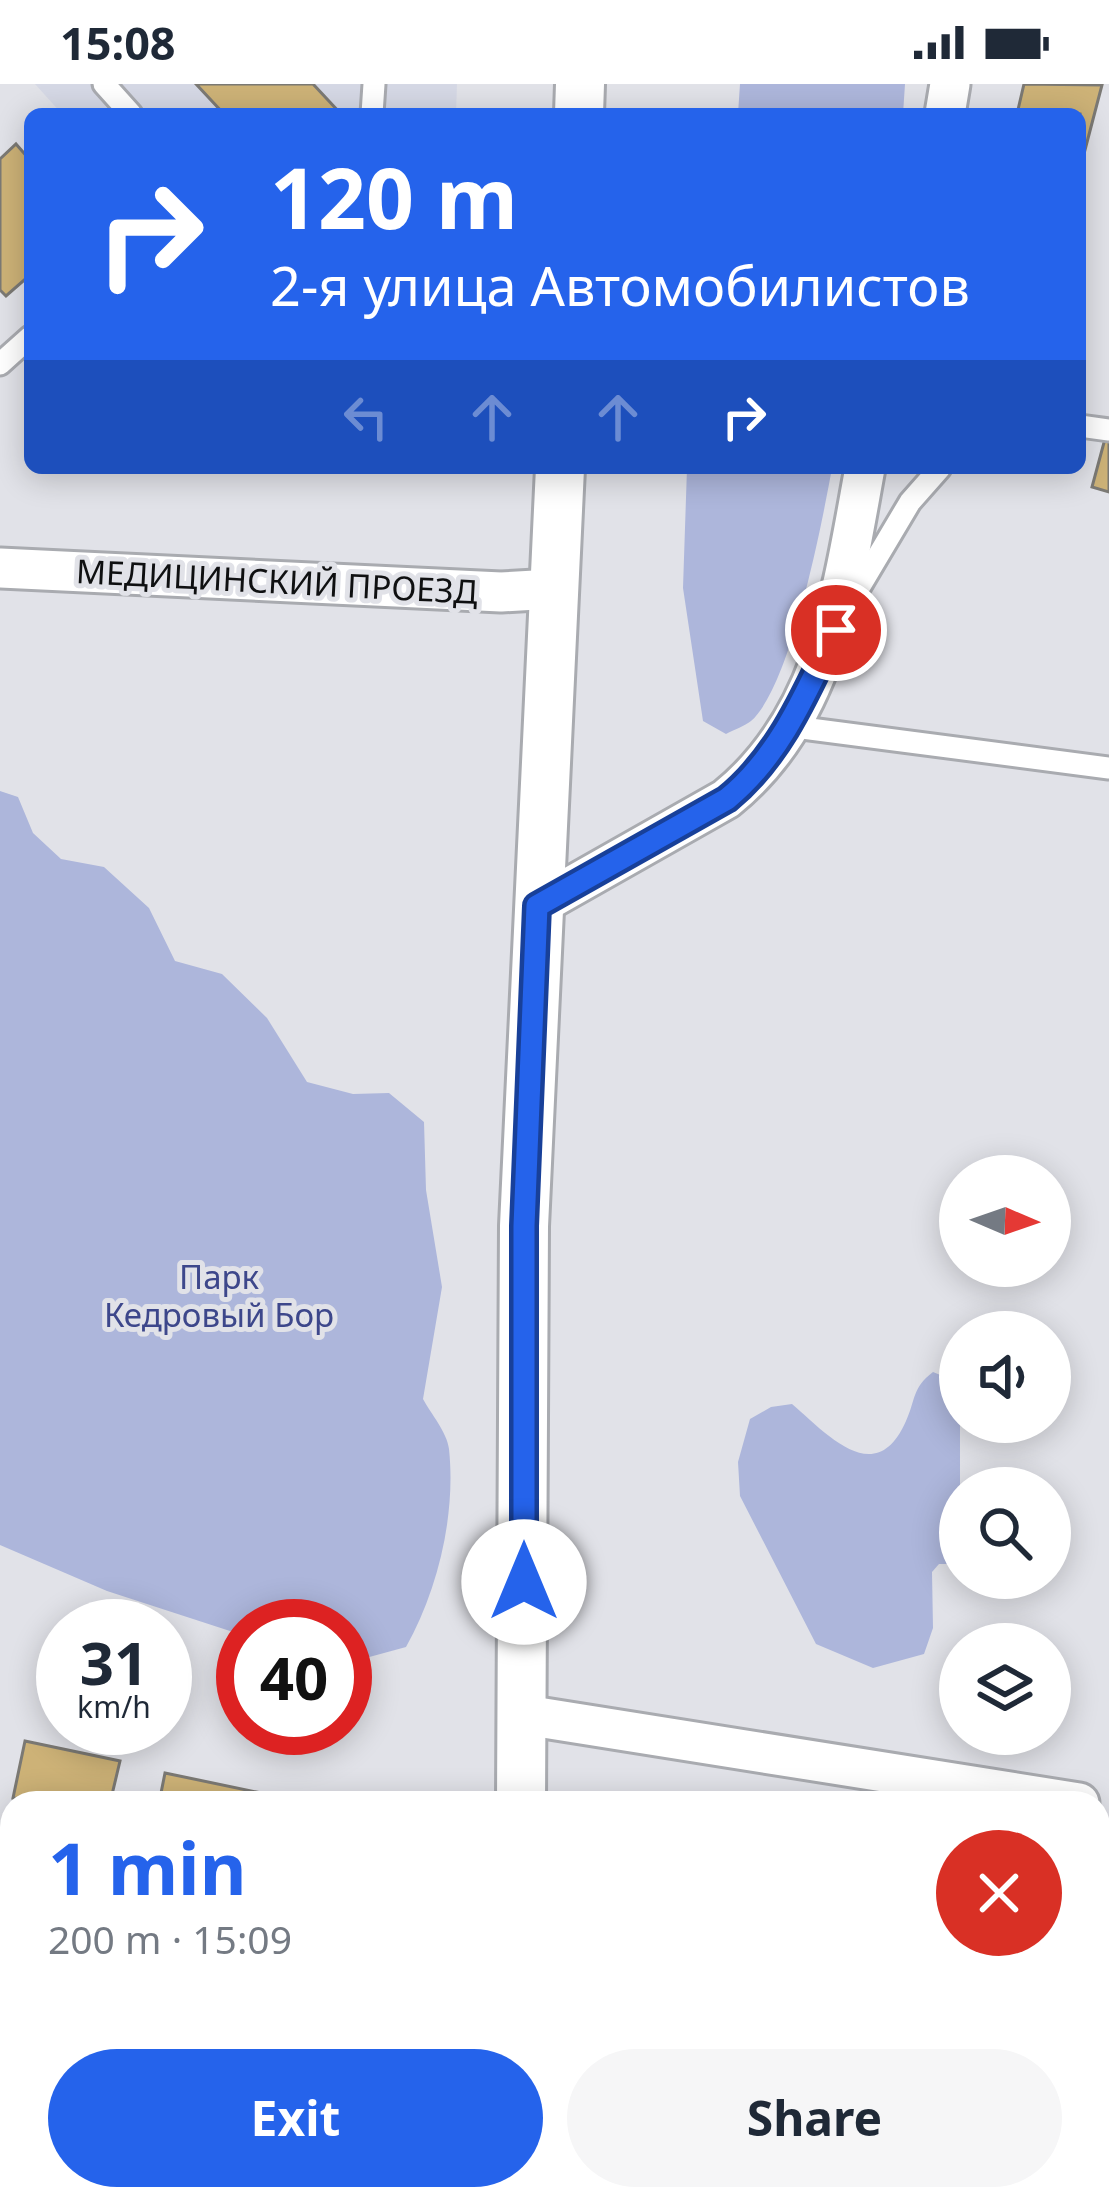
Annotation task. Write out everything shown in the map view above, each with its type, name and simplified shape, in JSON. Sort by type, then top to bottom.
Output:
[{"type":"street","points":[[522,1791],[524,1226],[560,474]]},
{"type":"street","points":[[537,906],[727,799],[752,778],[787,726],[836,630],[864,474]]},
{"type":"street","name":"МЕДИЦИНСКИЙ ПРОЕЗД","points":[[0,568],[501,592],[554,589]]},
{"type":"street","points":[[525,1715],[1003,1791]]},
{"type":"lane","points":[[104,84],[126,108]]},
{"type":"lane","points":[[0,364],[24,342]]},
{"type":"lane","points":[[836,630],[888,536],[935,474]]},
{"type":"lane","points":[[787,726],[1109,768]]},
{"type":"shaded area","points":[[35,84],[457,84],[456,108],[57,108]]},
{"type":"green space","points":[[740,84],[905,84],[903,108],[738,108]]},
{"type":"green space","points":[[687,474],[831,474],[803,602],[779,674],[751,721],[726,734],[703,721],[683,588]]},
{"type":"green space","name":"Парк Кедровый Бор","points":[[0,791],[18,797],[33,833],[61,859],[104,867],[149,908],[175,961],[222,974],[267,1018],[307,1082],[353,1094],[389,1093],[424,1122],[426,1190],[442,1287],[423,1399],[448,1443],[450,1500],[436,1577],[417,1625],[406,1647],[372,1656],[372,1599],[216,1599],[216,1626],[192,1619],[192,1599],[132,1599],[0,1545]]},
{"type":"green space","points":[[933,1372],[939,1374],[939,1443],[960,1443],[960,1467],[939,1467],[939,1564],[932,1572],[933,1628],[924,1654],[873,1668],[816,1644],[740,1496],[738,1462],[750,1419],[771,1407],[792,1404],[851,1450],[880,1452],[894,1441]]},
{"type":"building","points":[[196,84],[313,84],[335,108],[218,108]]},
{"type":"building","points":[[1024,84],[1102,85],[1086,146],[1086,108],[1018,108]]},
{"type":"building","points":[[16,144],[24,153],[24,280],[6,296],[0,290],[0,159]]},
{"type":"building","points":[[1109,424],[1109,492],[1092,487]]},
{"type":"building","points":[[25,1741],[36,1743],[36,1755],[92,1755],[120,1761],[113,1791],[14,1791]]},
{"type":"building","points":[[165,1773],[251,1791],[161,1791]]},
{"type":"route","points":[[524,1582],[524,1226],[537,906],[727,799],[752,778],[806,694],[836,630]]}]
